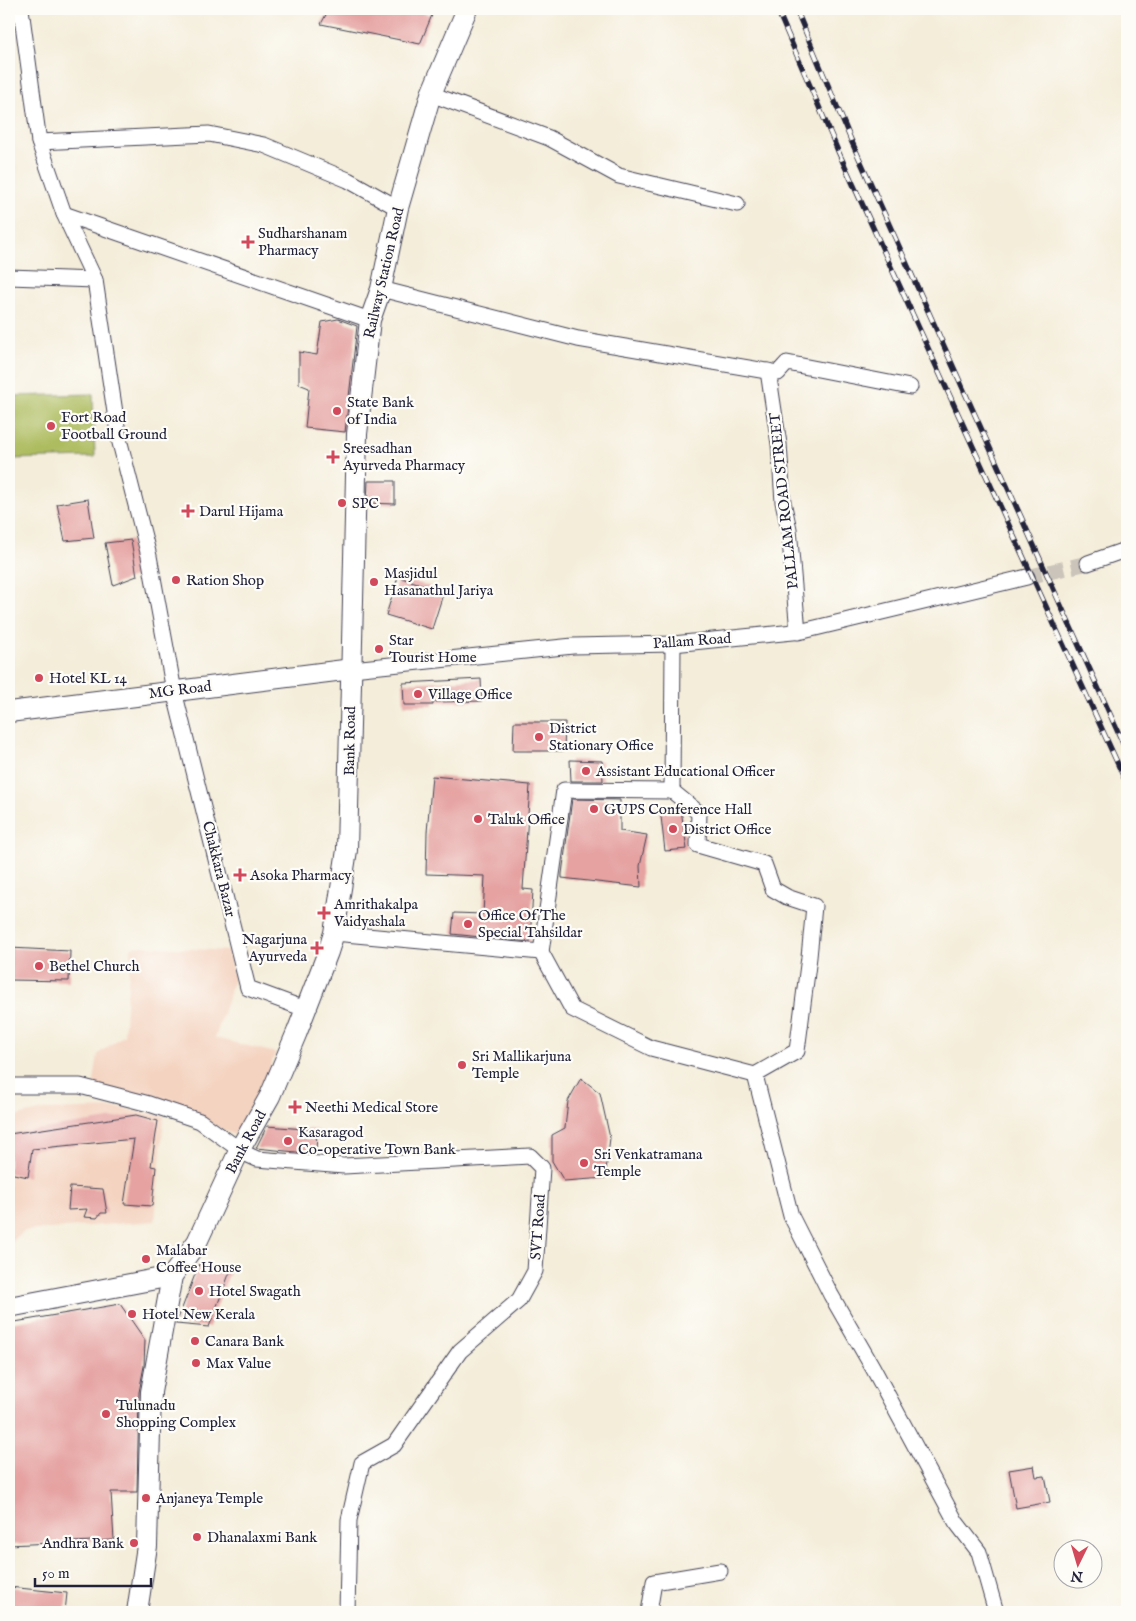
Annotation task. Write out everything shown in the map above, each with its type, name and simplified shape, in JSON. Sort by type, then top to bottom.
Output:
[{"type":"main road","name":"Railway Station Road","points":[[352,669],[357,434],[370,320],[381,289],[398,208],[431,94],[466,9]]},
{"type":"main road","name":"MG Road","points":[[9,712],[352,669]]},
{"type":"main road","name":"Bank Road","points":[[137,1612],[147,1546],[151,1392],[172,1276],[197,1242],[240,1149],[270,1096],[306,1009],[334,932],[348,850],[352,669]]},
{"type":"main road","points":[[9,1307],[172,1276]]},
{"type":"street","points":[[21,9],[39,142],[64,214],[95,280],[119,439],[149,556],[174,691]]},
{"type":"street","points":[[431,94],[549,138],[619,176],[737,204]]},
{"type":"street","points":[[39,142],[209,134],[264,145],[348,180],[398,208]]},
{"type":"street","points":[[64,214],[370,320]]},
{"type":"street","points":[[9,277],[95,280]]},
{"type":"street","points":[[381,289],[578,339],[778,373],[787,363],[910,387]]},
{"type":"street","name":"PALLAM ROAD STREET","points":[[768,371],[779,444],[783,502],[789,529],[798,632]]},
{"type":"street","points":[[1088,563],[1122,551],[1127,547]]},
{"type":"street","name":"Pallam Road","points":[[352,669],[573,646],[673,644],[798,632],[1027,577]]},
{"type":"street","points":[[672,791],[673,644]]},
{"type":"street","name":"Chakkara Bazar","points":[[174,691],[248,988],[306,1009]]},
{"type":"street","points":[[564,790],[672,791],[698,813],[698,845],[764,864],[773,889],[787,897],[814,906],[797,1051],[755,1075],[651,1048],[572,1009],[541,952],[564,790]]},
{"type":"street","points":[[334,932],[541,952]]},
{"type":"street","points":[[755,1075],[791,1216],[831,1295],[873,1368],[956,1522],[979,1552],[996,1612]]},
{"type":"street","name":"SVT Road","points":[[9,1086],[80,1086],[149,1104],[200,1121],[244,1153],[257,1159],[344,1166],[530,1156],[542,1168],[536,1271],[520,1300],[460,1351],[394,1445],[362,1463],[349,1520],[347,1612]]},
{"type":"street","points":[[649,1612],[654,1582],[720,1571]]},
{"type":"shaded area","points":[[131,947],[228,951],[234,979],[215,1038],[276,1053],[234,1135],[204,1120],[93,1087],[98,1054],[124,1035]]},
{"type":"shaded area","points":[[119,1108],[164,1116],[155,1221],[24,1231],[9,1243],[9,1118],[44,1110]]},
{"type":"green space","name":"Fort Road Football Ground","points":[[93,394],[95,457],[9,459],[9,396]]},
{"type":"building","points":[[329,9],[407,9],[432,15],[420,44],[321,24]]},
{"type":"building","points":[[338,319],[357,326],[345,432],[305,428],[309,388],[299,384],[299,352],[317,355],[322,322]]},
{"type":"building","points":[[368,481],[395,481],[395,504],[367,503]]},
{"type":"building","points":[[88,499],[94,538],[65,541],[57,504]]},
{"type":"building","points":[[131,540],[137,576],[113,585],[105,543]]},
{"type":"building","points":[[398,577],[444,591],[432,629],[386,615]]},
{"type":"building","points":[[481,679],[482,701],[433,702],[433,705],[404,705],[403,683]]},
{"type":"building","name":"District Stationary Office","points":[[514,722],[565,722],[564,751],[513,751]]},
{"type":"building","name":"Assistant Educational Officer","points":[[570,760],[602,761],[603,781],[571,781]]},
{"type":"building","name":"Taluk Office","points":[[432,776],[530,785],[523,889],[533,890],[530,942],[452,934],[454,913],[483,914],[485,876],[426,874],[427,832]]},
{"type":"building","points":[[572,799],[620,800],[620,831],[647,835],[640,866],[641,887],[562,878]]},
{"type":"building","name":"District Office","points":[[660,808],[678,808],[681,810],[687,849],[665,851]]},
{"type":"building","name":"Bethel Church","points":[[10,948],[70,951],[69,981],[10,980]]},
{"type":"building","points":[[581,1078],[600,1093],[610,1138],[605,1178],[564,1181],[552,1161],[552,1135],[565,1128],[568,1101]]},
{"type":"building","points":[[136,1115],[158,1121],[151,1166],[156,1167],[152,1206],[124,1204],[134,1139],[32,1149],[28,1177],[9,1173],[9,1134]]},
{"type":"building","name":"Kasaragod Co-operative Town Bank","points":[[267,1126],[317,1130],[316,1154],[256,1148]]},
{"type":"building","points":[[70,1187],[103,1189],[107,1213],[101,1213],[97,1218],[84,1217],[87,1209],[68,1210]]},
{"type":"building","points":[[199,1264],[231,1269],[209,1327],[176,1324]]},
{"type":"building","points":[[120,1304],[145,1340],[144,1366],[139,1392],[137,1492],[111,1492],[114,1540],[9,1545],[9,1323]]},
{"type":"building","points":[[1034,1466],[1036,1477],[1045,1476],[1050,1502],[1016,1508],[1009,1470]]},
{"type":"building","points":[[9,1587],[67,1593],[65,1612],[9,1612]]},
{"type":"tunnel","points":[[1027,577],[1088,563]]},
{"type":"railway","points":[[777,9],[838,151],[1127,784]]},
{"type":"railway","points":[[796,9],[851,140],[1127,752]]},
{"type":"place","name":"Sudharshanam Pharmacy","points":[[248,242]]},
{"type":"place","name":"State Bank of India","points":[[337,411]]},
{"type":"place","name":"Fort Road Football Ground","points":[[51,426]]},
{"type":"place","name":"Sreesadhan Ayurveda Pharmacy","points":[[333,457]]},
{"type":"place","name":"SPC","points":[[342,503]]},
{"type":"place","name":"Darul Hijama","points":[[188,511]]},
{"type":"place","name":"Ration Shop","points":[[176,580]]},
{"type":"place","name":"Masjidul Hasanathul Jariya","points":[[374,582]]},
{"type":"place","name":"Star Tourist Home","points":[[379,649]]},
{"type":"place","name":"Hotel KL 14","points":[[39,678]]},
{"type":"place","name":"Village Office","points":[[418,694]]},
{"type":"place","name":"District Stationary Office","points":[[539,737]]},
{"type":"place","name":"Assistant Educational Officer","points":[[586,771]]},
{"type":"place","name":"GUPS Conference Hall","points":[[594,809]]},
{"type":"place","name":"Taluk Office","points":[[478,819]]},
{"type":"place","name":"District Office","points":[[673,829]]},
{"type":"place","name":"Asoka Pharmacy","points":[[240,875]]},
{"type":"place","name":"Amrithakalpa Vaidyashala","points":[[324,913]]},
{"type":"place","name":"Office Of The Special Tahsildar","points":[[468,924]]},
{"type":"place","name":"Nagarjuna Ayurveda","points":[[317,948]]},
{"type":"place","name":"Bethel Church","points":[[39,966]]},
{"type":"place","name":"Sri Mallikarjuna Temple","points":[[462,1065]]},
{"type":"place","name":"Neethi Medical Store","points":[[295,1107]]},
{"type":"place","name":"Kasaragod Co-operative Town Bank","points":[[288,1141]]},
{"type":"place","name":"Sri Venkatramana Temple","points":[[584,1163]]},
{"type":"place","name":"Malabar Coffee House","points":[[146,1259]]},
{"type":"place","name":"Hotel Swagath","points":[[199,1291]]},
{"type":"place","name":"Hotel New Kerala","points":[[132,1314]]},
{"type":"place","name":"Canara Bank","points":[[195,1341]]},
{"type":"place","name":"Max Value","points":[[196,1363]]},
{"type":"place","name":"Tulunadu Shopping Complex","points":[[106,1414]]},
{"type":"place","name":"Anjaneya Temple","points":[[146,1498]]},
{"type":"place","name":"Dhanalaxmi Bank","points":[[197,1537]]},
{"type":"place","name":"Andhra Bank","points":[[134,1543]]}]
